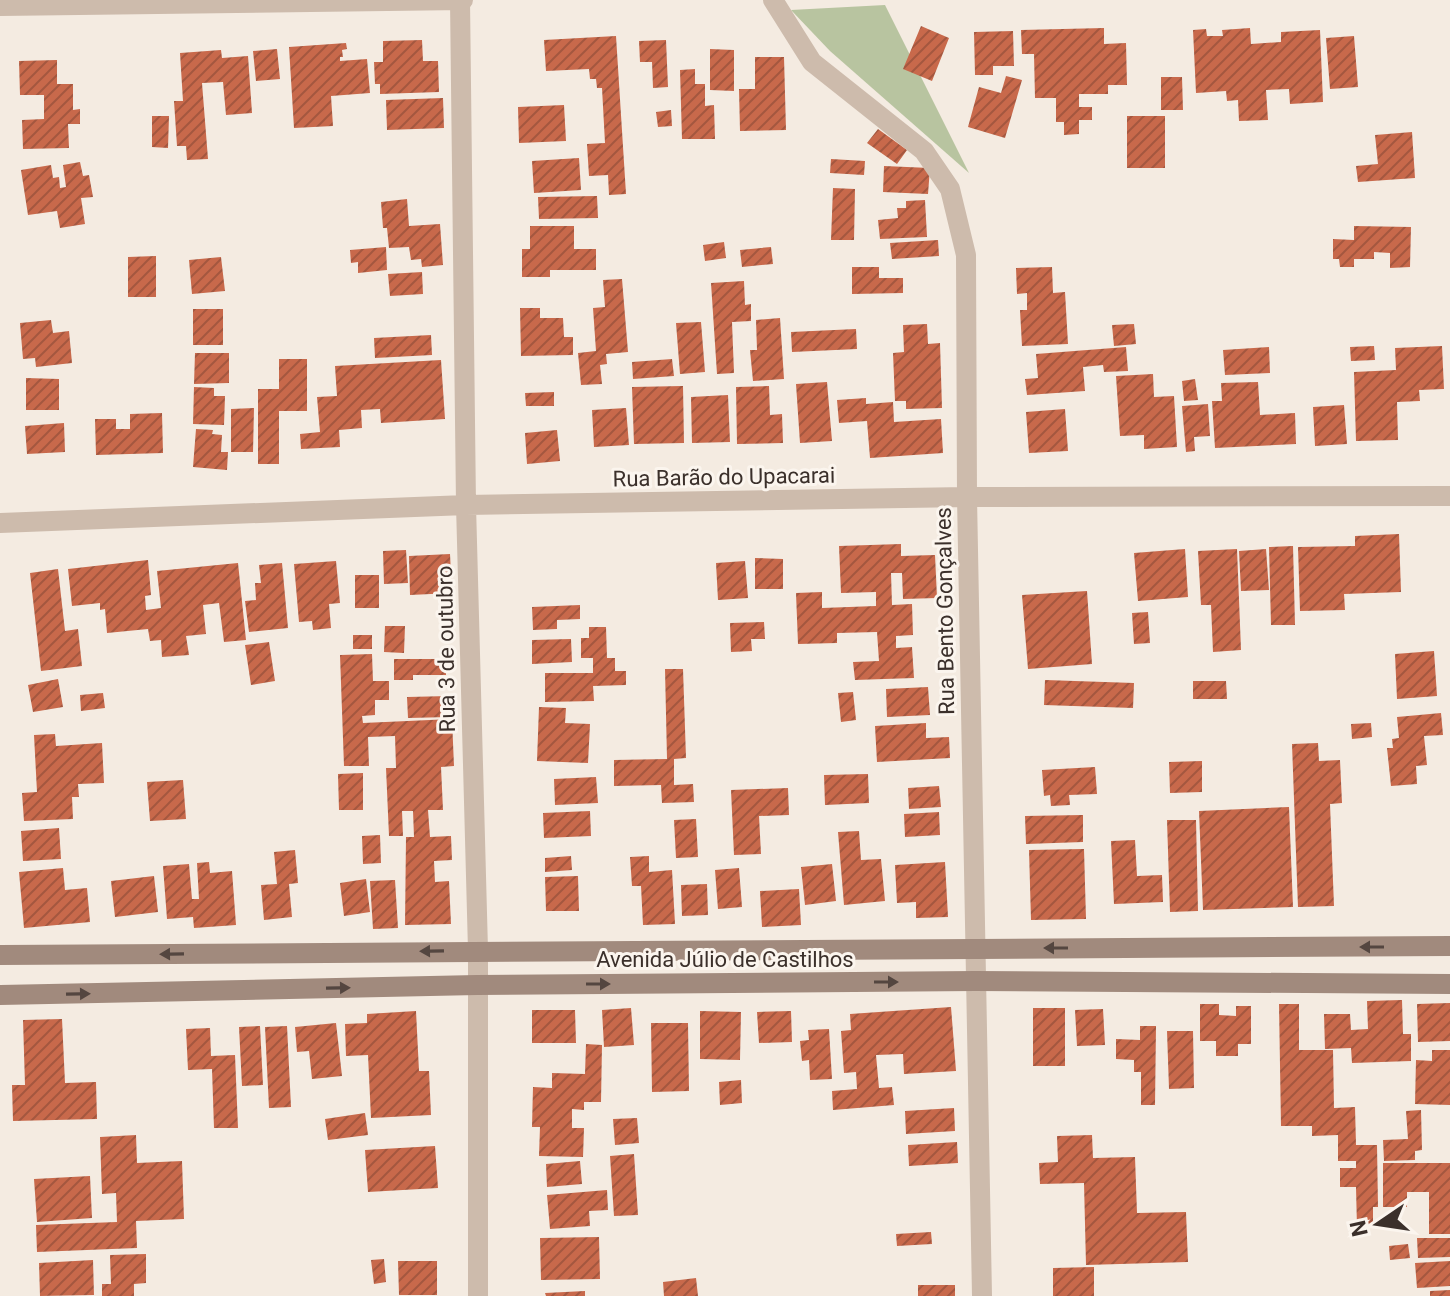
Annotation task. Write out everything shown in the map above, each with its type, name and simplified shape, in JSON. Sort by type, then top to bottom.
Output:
[{"type":"street","points":[[0,6],[462,0]]},
{"type":"street","name":"Rua 3 de outubro","points":[[462,0],[466,505],[478,950],[478,1296]]},
{"type":"street","name":"Rua Bento Gonçalves","points":[[773,0],[812,62],[924,151],[950,189],[966,255],[967,497],[982,1296]]},
{"type":"street","name":"Rua Barão do Upacarai","points":[[0,523],[466,505],[967,497],[1450,496]]},
{"type":"street","name":"Avenida Júlio de Castilhos","points":[[0,955],[1450,946]]},
{"type":"street","points":[[1104,982],[1105,948]]},
{"type":"street","points":[[838,949],[838,982]]},
{"type":"street","points":[[630,950],[630,984]]},
{"type":"street","points":[[224,953],[224,991]]},
{"type":"street","name":"Avenida Júlio de Castilhos","points":[[0,995],[477,985],[838,982],[1450,984]]},
{"type":"green space","points":[[885,5],[969,173],[830,51],[791,10]]},
{"type":"building","points":[[921,26],[949,38],[932,81],[903,69]]},
{"type":"building","points":[[1104,28],[1104,44],[1126,43],[1127,85],[1108,85],[1108,94],[1079,94],[1079,107],[1092,107],[1092,120],[1079,120],[1079,134],[1064,135],[1064,122],[1056,122],[1056,98],[1035,98],[1034,54],[1022,54],[1021,30]]},
{"type":"building","points":[[1250,28],[1251,44],[1281,42],[1281,32],[1320,30],[1323,102],[1290,104],[1289,89],[1266,90],[1268,120],[1239,121],[1238,100],[1227,101],[1226,91],[1196,93],[1193,30],[1206,29],[1207,36],[1223,36],[1222,30]]},
{"type":"building","points":[[1013,31],[1014,66],[993,66],[993,75],[975,75],[974,32]]},
{"type":"building","points":[[616,36],[626,194],[609,195],[608,175],[589,176],[587,144],[605,143],[602,88],[597,88],[596,79],[590,79],[589,69],[546,71],[544,40]]},
{"type":"building","points":[[1354,36],[1358,87],[1330,89],[1326,38]]},
{"type":"building","points":[[422,40],[423,61],[438,61],[439,92],[380,94],[380,84],[375,84],[374,62],[383,62],[383,41]]},
{"type":"building","points":[[666,40],[668,87],[653,88],[652,62],[640,62],[639,41]]},
{"type":"building","points":[[346,43],[347,49],[342,50],[340,61],[367,59],[370,93],[331,96],[333,126],[294,128],[289,47]]},
{"type":"building","points":[[277,49],[280,79],[256,81],[253,51]]},
{"type":"building","points":[[710,49],[734,50],[734,91],[710,90]]},
{"type":"building","points":[[221,50],[222,58],[248,56],[252,113],[226,115],[223,82],[202,83],[208,159],[187,160],[186,146],[177,146],[174,101],[183,101],[180,53]]},
{"type":"building","points":[[755,57],[784,57],[786,130],[740,131],[739,89],[755,89]]},
{"type":"building","points":[[57,60],[57,84],[73,84],[73,110],[80,109],[80,124],[68,124],[69,148],[23,149],[22,120],[44,119],[44,95],[20,95],[19,61]]},
{"type":"building","points":[[695,69],[695,84],[705,84],[705,106],[714,105],[715,139],[682,139],[680,70]]},
{"type":"building","points":[[1006,76],[1022,80],[1005,138],[968,127],[979,87],[1001,93]]},
{"type":"building","points":[[1161,77],[1182,77],[1183,110],[1161,110]]},
{"type":"building","points":[[443,98],[444,128],[387,130],[386,100]]},
{"type":"building","points":[[564,105],[566,141],[519,143],[518,107]]},
{"type":"building","points":[[671,110],[672,126],[658,127],[656,112]]},
{"type":"building","points":[[152,116],[169,116],[168,148],[152,147]]},
{"type":"building","points":[[1127,116],[1165,116],[1165,168],[1127,168]]},
{"type":"building","points":[[878,129],[907,150],[897,164],[867,143]]},
{"type":"building","points":[[1412,132],[1415,178],[1358,182],[1356,166],[1378,164],[1375,135]]},
{"type":"building","points":[[579,158],[581,190],[534,193],[532,161]]},
{"type":"building","points":[[831,159],[865,161],[864,175],[830,173]]},
{"type":"building","points":[[80,162],[83,176],[89,175],[93,197],[81,198],[85,224],[60,228],[57,211],[28,215],[21,170],[51,165],[53,178],[59,177],[60,188],[66,187],[63,165]]},
{"type":"building","points":[[884,166],[930,168],[928,194],[883,192]]},
{"type":"building","points":[[833,188],[855,189],[854,240],[831,240]]},
{"type":"building","points":[[597,196],[598,218],[539,219],[538,197]]},
{"type":"building","points":[[407,199],[409,226],[440,224],[443,265],[422,267],[421,259],[411,260],[409,247],[389,248],[387,228],[383,228],[381,202]]},
{"type":"building","points":[[925,200],[927,237],[880,239],[878,220],[898,218],[897,208],[906,208],[906,201]]},
{"type":"building","points":[[530,226],[574,226],[574,249],[596,249],[596,270],[550,270],[550,277],[522,277],[522,249],[530,249]]},
{"type":"building","points":[[1354,226],[1411,227],[1410,267],[1390,268],[1390,253],[1374,252],[1374,259],[1354,259],[1354,267],[1340,267],[1339,259],[1333,259],[1333,239],[1354,240]]},
{"type":"building","points":[[938,240],[939,256],[892,259],[890,243]]},
{"type":"building","points":[[724,242],[726,258],[705,261],[703,245]]},
{"type":"building","points":[[386,247],[387,270],[358,273],[358,262],[351,263],[350,250]]},
{"type":"building","points":[[771,247],[773,264],[742,267],[740,250]]},
{"type":"building","points":[[156,256],[156,297],[128,297],[128,257]]},
{"type":"building","points":[[221,257],[225,291],[192,294],[189,260]]},
{"type":"building","points":[[852,267],[879,267],[879,278],[903,278],[903,293],[852,294]]},
{"type":"building","points":[[1052,267],[1053,293],[1065,292],[1068,344],[1022,346],[1020,310],[1027,310],[1027,293],[1017,294],[1016,268]]},
{"type":"building","points":[[422,272],[423,294],[390,296],[388,274]]},
{"type":"building","points":[[622,279],[628,352],[606,354],[607,364],[600,365],[602,384],[581,385],[578,353],[596,351],[593,308],[605,307],[603,280]]},
{"type":"building","points":[[744,281],[745,305],[751,304],[751,321],[732,322],[734,373],[717,374],[711,283]]},
{"type":"building","points":[[520,308],[540,308],[540,318],[563,318],[564,337],[573,337],[573,355],[521,356]]},
{"type":"building","points":[[193,309],[223,309],[223,345],[193,345]]},
{"type":"building","points":[[780,318],[784,379],[753,381],[750,350],[757,350],[756,320]]},
{"type":"building","points":[[51,320],[53,333],[69,331],[72,363],[36,367],[35,358],[23,359],[20,323]]},
{"type":"building","points":[[701,322],[705,372],[680,374],[676,323]]},
{"type":"building","points":[[927,324],[928,344],[940,343],[942,408],[906,409],[906,401],[895,401],[893,353],[904,352],[903,325]]},
{"type":"building","points":[[1134,324],[1136,344],[1114,346],[1112,325]]},
{"type":"building","points":[[856,329],[857,349],[792,352],[791,332]]},
{"type":"building","points":[[431,335],[432,355],[375,358],[374,338]]},
{"type":"building","points":[[1374,346],[1375,360],[1351,361],[1350,347]]},
{"type":"building","points":[[1442,346],[1444,389],[1419,390],[1420,401],[1397,402],[1398,440],[1356,441],[1354,372],[1396,370],[1395,348]]},
{"type":"building","points":[[1126,347],[1128,371],[1104,372],[1103,365],[1083,367],[1085,391],[1027,395],[1025,379],[1038,378],[1036,354]]},
{"type":"building","points":[[1269,347],[1270,373],[1225,375],[1223,350]]},
{"type":"building","points":[[195,353],[229,353],[229,383],[194,384]]},
{"type":"building","points":[[279,359],[307,359],[307,411],[279,411],[279,464],[258,464],[258,389],[279,389]]},
{"type":"building","points":[[672,359],[674,376],[633,379],[632,362]]},
{"type":"building","points":[[441,360],[445,419],[381,423],[380,409],[361,410],[362,428],[339,430],[340,447],[301,449],[300,434],[320,432],[317,397],[337,396],[335,366]]},
{"type":"building","points":[[1153,374],[1154,397],[1174,396],[1177,447],[1144,449],[1144,435],[1120,436],[1116,376]]},
{"type":"building","points":[[26,378],[59,379],[59,410],[26,410]]},
{"type":"building","points":[[1195,379],[1198,400],[1184,401],[1182,381]]},
{"type":"building","points":[[827,382],[832,441],[800,443],[796,384]]},
{"type":"building","points":[[1258,382],[1260,415],[1295,413],[1296,444],[1215,448],[1212,401],[1222,401],[1221,383]]},
{"type":"building","points":[[683,386],[684,443],[634,444],[632,387]]},
{"type":"building","points":[[769,386],[770,415],[782,414],[783,443],[737,444],[736,387]]},
{"type":"building","points":[[194,387],[214,388],[214,396],[225,396],[224,425],[193,424]]},
{"type":"building","points":[[554,392],[554,406],[526,406],[525,393]]},
{"type":"building","points":[[728,395],[730,442],[692,443],[691,397]]},
{"type":"building","points":[[866,398],[866,404],[893,402],[894,422],[941,419],[943,453],[870,458],[867,421],[839,423],[837,400]]},
{"type":"building","points":[[1208,404],[1210,436],[1194,437],[1195,451],[1186,452],[1182,406]]},
{"type":"building","points":[[1344,405],[1347,444],[1315,446],[1313,407]]},
{"type":"building","points":[[254,408],[253,452],[231,452],[231,409]]},
{"type":"building","points":[[626,408],[629,445],[594,447],[592,410]]},
{"type":"building","points":[[1065,409],[1068,451],[1029,453],[1026,412]]},
{"type":"building","points":[[162,413],[163,453],[96,455],[95,419],[116,419],[116,429],[130,429],[130,414]]},
{"type":"building","points":[[64,423],[65,452],[27,454],[25,426]]},
{"type":"building","points":[[196,429],[213,430],[212,434],[222,435],[221,452],[228,452],[227,470],[193,467]]},
{"type":"building","points":[[557,430],[560,461],[527,464],[525,433]]},
{"type":"building","points":[[1399,534],[1401,592],[1344,594],[1345,610],[1300,611],[1298,547],[1355,546],[1355,536]]},
{"type":"building","points":[[901,544],[901,556],[935,555],[937,598],[903,599],[902,573],[891,573],[892,605],[912,604],[913,635],[896,636],[896,648],[912,647],[914,678],[855,680],[853,662],[879,661],[877,632],[837,633],[837,643],[798,644],[796,593],[822,592],[822,608],[876,606],[876,592],[841,593],[839,546]]},
{"type":"building","points":[[1293,546],[1295,625],[1271,625],[1269,547]]},
{"type":"building","points":[[1185,549],[1188,597],[1138,601],[1134,553]]},
{"type":"building","points":[[1237,549],[1241,650],[1213,652],[1211,605],[1201,605],[1198,551]]},
{"type":"building","points":[[1266,549],[1269,590],[1241,591],[1239,551]]},
{"type":"building","points":[[406,550],[408,583],[384,584],[383,551]]},
{"type":"building","points":[[450,554],[452,593],[410,595],[409,556]]},
{"type":"building","points":[[755,558],[783,559],[783,589],[755,589]]},
{"type":"building","points":[[148,560],[151,595],[145,596],[146,610],[161,608],[157,571],[238,563],[246,640],[224,642],[219,603],[203,605],[206,634],[186,636],[189,655],[162,657],[161,640],[150,641],[148,629],[107,633],[105,609],[100,610],[100,603],[72,606],[68,569]]},
{"type":"building","points":[[336,561],[340,603],[329,604],[331,628],[313,630],[312,621],[299,622],[294,564]]},
{"type":"building","points":[[745,561],[748,598],[718,600],[716,563]]},
{"type":"building","points":[[282,563],[288,628],[249,632],[245,601],[256,600],[255,583],[261,583],[259,565]]},
{"type":"building","points":[[58,569],[65,631],[78,629],[82,666],[41,671],[30,573]]},
{"type":"building","points":[[355,575],[379,575],[379,608],[355,608]]},
{"type":"building","points":[[1087,591],[1092,664],[1028,669],[1022,595]]},
{"type":"building","points":[[580,605],[580,619],[557,620],[557,629],[533,630],[532,607]]},
{"type":"building","points":[[1148,612],[1150,643],[1134,644],[1132,613]]},
{"type":"building","points":[[764,622],[765,639],[751,639],[752,651],[731,652],[730,623]]},
{"type":"building","points":[[385,626],[405,626],[404,653],[384,652]]},
{"type":"building","points":[[589,627],[606,627],[607,658],[615,658],[615,671],[626,671],[626,685],[593,686],[594,701],[545,702],[545,673],[593,673],[593,658],[581,658],[581,638],[589,638]]},
{"type":"building","points":[[353,635],[372,635],[372,649],[353,649]]},
{"type":"building","points":[[571,639],[572,662],[532,664],[532,640]]},
{"type":"building","points":[[269,642],[275,681],[251,685],[245,645]]},
{"type":"building","points":[[1434,651],[1437,696],[1397,699],[1395,654]]},
{"type":"building","points":[[372,654],[373,681],[389,681],[389,700],[375,700],[375,715],[362,716],[363,723],[452,719],[454,766],[441,767],[443,810],[428,810],[430,837],[451,836],[452,860],[434,861],[435,882],[449,881],[451,924],[405,925],[406,837],[414,837],[413,811],[402,811],[403,836],[389,836],[386,768],[396,768],[395,736],[368,737],[369,766],[344,766],[340,655]]},
{"type":"building","points":[[394,659],[446,659],[446,675],[413,675],[413,680],[394,680]]},
{"type":"building","points":[[665,669],[683,669],[686,758],[674,759],[674,785],[693,784],[694,802],[662,803],[661,785],[614,786],[614,760],[667,759]]},
{"type":"building","points":[[58,679],[63,707],[33,712],[28,685]]},
{"type":"building","points":[[1045,680],[1134,683],[1133,708],[1044,705]]},
{"type":"building","points":[[1193,681],[1226,681],[1227,699],[1193,699]]},
{"type":"building","points":[[928,687],[930,715],[887,717],[886,689]]},
{"type":"building","points":[[853,692],[856,720],[841,722],[838,693]]},
{"type":"building","points":[[103,693],[105,708],[81,711],[80,695]]},
{"type":"building","points":[[449,696],[449,717],[408,718],[407,697]]},
{"type":"building","points":[[539,707],[566,708],[565,723],[590,724],[588,763],[537,761]]},
{"type":"building","points":[[1441,713],[1443,735],[1424,736],[1427,765],[1416,766],[1417,784],[1391,786],[1387,748],[1393,748],[1392,739],[1399,738],[1397,717]]},
{"type":"building","points":[[926,723],[926,738],[949,737],[950,758],[877,762],[875,726]]},
{"type":"building","points":[[1371,723],[1372,737],[1352,739],[1351,724]]},
{"type":"building","points":[[55,734],[56,746],[102,743],[104,783],[78,784],[79,797],[72,797],[73,819],[24,821],[22,793],[37,792],[34,735]]},
{"type":"building","points":[[1318,743],[1319,761],[1340,760],[1342,803],[1330,804],[1334,906],[1298,907],[1292,744]]},
{"type":"building","points":[[1202,761],[1202,792],[1170,793],[1169,762]]},
{"type":"building","points":[[1095,767],[1097,794],[1069,795],[1070,805],[1051,806],[1050,795],[1044,796],[1042,770]]},
{"type":"building","points":[[363,773],[363,810],[339,810],[338,774]]},
{"type":"building","points":[[868,774],[869,803],[825,805],[824,775]]},
{"type":"building","points":[[596,777],[598,803],[555,805],[554,779]]},
{"type":"building","points":[[183,780],[186,819],[150,821],[147,782]]},
{"type":"building","points":[[939,786],[941,807],[909,809],[908,788]]},
{"type":"building","points":[[788,788],[789,815],[759,816],[761,854],[734,855],[731,790]]},
{"type":"building","points":[[1289,807],[1293,907],[1203,910],[1199,811]]},
{"type":"building","points":[[590,811],[591,836],[544,838],[543,813]]},
{"type":"building","points":[[939,812],[940,835],[905,837],[904,814]]},
{"type":"building","points":[[1083,815],[1083,842],[1026,844],[1025,816]]},
{"type":"building","points":[[696,819],[698,857],[676,858],[674,820]]},
{"type":"building","points":[[1167,820],[1196,820],[1198,911],[1170,912]]},
{"type":"building","points":[[59,828],[61,859],[23,861],[21,831]]},
{"type":"building","points":[[859,831],[861,860],[881,859],[885,901],[844,905],[838,832]]},
{"type":"building","points":[[380,835],[381,863],[363,864],[362,836]]},
{"type":"building","points":[[1135,840],[1137,876],[1162,875],[1163,902],[1114,904],[1111,841]]},
{"type":"building","points":[[1084,849],[1086,919],[1031,920],[1029,850]]},
{"type":"building","points":[[295,850],[298,883],[289,884],[292,917],[264,920],[261,885],[277,884],[274,852]]},
{"type":"building","points":[[571,856],[572,870],[545,872],[545,858]]},
{"type":"building","points":[[649,856],[649,872],[672,870],[675,924],[643,925],[641,886],[632,886],[630,857]]},
{"type":"building","points":[[209,862],[210,873],[232,871],[236,925],[194,928],[193,917],[167,919],[163,866],[189,864],[192,899],[199,899],[197,863]]},
{"type":"building","points":[[945,862],[948,917],[916,918],[916,902],[897,903],[895,865]]},
{"type":"building","points":[[832,864],[836,901],[805,905],[801,867]]},
{"type":"building","points":[[63,868],[65,890],[87,888],[90,922],[24,928],[19,872]]},
{"type":"building","points":[[739,868],[742,907],[718,909],[715,870]]},
{"type":"building","points":[[154,876],[158,912],[115,917],[111,881]]},
{"type":"building","points":[[578,876],[579,911],[546,911],[545,877]]},
{"type":"building","points":[[366,879],[370,912],[344,916],[340,883]]},
{"type":"building","points":[[395,880],[398,928],[373,929],[370,881]]},
{"type":"building","points":[[707,884],[708,915],[682,916],[681,885]]},
{"type":"building","points":[[799,889],[801,925],[762,927],[760,891]]},
{"type":"building","points":[[1402,1000],[1403,1034],[1411,1034],[1411,1061],[1352,1063],[1351,1048],[1325,1049],[1324,1014],[1350,1014],[1351,1030],[1368,1029],[1367,1001]]},
{"type":"building","points":[[1450,1003],[1450,1041],[1418,1042],[1417,1004]]},
{"type":"building","points":[[1200,1004],[1219,1004],[1219,1015],[1236,1016],[1236,1006],[1251,1006],[1251,1044],[1238,1044],[1238,1056],[1216,1056],[1216,1041],[1200,1041]]},
{"type":"building","points":[[1279,1004],[1299,1004],[1299,1050],[1333,1050],[1334,1108],[1355,1107],[1356,1145],[1377,1145],[1378,1207],[1373,1207],[1373,1228],[1357,1228],[1356,1187],[1340,1187],[1340,1168],[1356,1168],[1356,1161],[1338,1161],[1338,1135],[1312,1136],[1312,1126],[1281,1126]]},
{"type":"building","points":[[951,1007],[956,1071],[904,1074],[903,1054],[876,1055],[879,1088],[892,1087],[894,1105],[833,1110],[832,1091],[857,1089],[856,1072],[844,1073],[841,1031],[851,1030],[850,1014]]},
{"type":"building","points":[[631,1008],[634,1045],[604,1047],[602,1010]]},
{"type":"building","points":[[1033,1008],[1065,1008],[1065,1066],[1033,1066]]},
{"type":"building","points":[[1103,1009],[1105,1045],[1077,1046],[1075,1010]]},
{"type":"building","points":[[532,1010],[575,1010],[576,1043],[532,1043]]},
{"type":"building","points":[[416,1011],[419,1071],[429,1071],[431,1115],[371,1118],[368,1055],[346,1056],[345,1024],[367,1023],[367,1014]]},
{"type":"building","points":[[700,1011],[741,1012],[740,1060],[700,1059]]},
{"type":"building","points":[[791,1011],[792,1042],[759,1043],[757,1012]]},
{"type":"building","points":[[62,1019],[65,1083],[96,1082],[97,1119],[13,1121],[12,1085],[25,1085],[23,1020]]},
{"type":"building","points":[[336,1023],[342,1076],[312,1079],[309,1051],[297,1052],[295,1027]]},
{"type":"building","points":[[651,1023],[688,1023],[689,1091],[652,1092]]},
{"type":"building","points":[[260,1026],[263,1085],[242,1086],[239,1027]]},
{"type":"building","points":[[287,1026],[291,1107],[269,1108],[265,1027]]},
{"type":"building","points":[[1140,1026],[1156,1026],[1155,1105],[1141,1105],[1141,1072],[1134,1072],[1134,1060],[1116,1059],[1116,1039],[1140,1040]]},
{"type":"building","points":[[210,1028],[211,1056],[235,1055],[238,1128],[214,1128],[212,1069],[188,1070],[186,1029]]},
{"type":"building","points":[[829,1029],[832,1079],[810,1080],[809,1060],[802,1061],[800,1041],[809,1040],[808,1030]]},
{"type":"building","points":[[1167,1031],[1193,1031],[1194,1088],[1169,1089]]},
{"type":"building","points":[[586,1044],[602,1045],[601,1102],[584,1102],[584,1110],[572,1109],[572,1128],[584,1128],[583,1157],[539,1156],[540,1127],[532,1127],[533,1087],[552,1088],[552,1073],[585,1074]]},
{"type":"building","points":[[1432,1050],[1450,1050],[1450,1105],[1415,1104],[1416,1060],[1432,1061]]},
{"type":"building","points":[[741,1080],[742,1103],[720,1105],[719,1082]]},
{"type":"building","points":[[954,1108],[955,1131],[906,1134],[905,1111]]},
{"type":"building","points":[[1421,1110],[1422,1150],[1415,1151],[1415,1160],[1384,1161],[1383,1140],[1408,1139],[1406,1111]]},
{"type":"building","points":[[365,1113],[368,1135],[328,1140],[325,1119]]},
{"type":"building","points":[[637,1118],[639,1143],[615,1145],[613,1119]]},
{"type":"building","points":[[136,1135],[137,1163],[182,1161],[184,1219],[136,1221],[137,1248],[37,1252],[36,1225],[117,1222],[116,1193],[102,1194],[100,1137]]},
{"type":"building","points":[[1092,1135],[1093,1158],[1135,1157],[1137,1213],[1186,1212],[1188,1262],[1086,1265],[1084,1183],[1040,1184],[1039,1163],[1058,1162],[1057,1136]]},
{"type":"building","points":[[957,1142],[958,1163],[909,1166],[908,1145]]},
{"type":"building","points":[[435,1146],[438,1188],[368,1192],[365,1150]]},
{"type":"building","points":[[634,1154],[638,1215],[614,1216],[610,1156]]},
{"type":"building","points":[[580,1161],[582,1184],[547,1187],[546,1164]]},
{"type":"building","points":[[1383,1163],[1450,1163],[1450,1234],[1429,1234],[1429,1192],[1407,1192],[1407,1207],[1383,1207]]},
{"type":"building","points":[[90,1176],[92,1218],[37,1222],[34,1179]]},
{"type":"building","points":[[607,1190],[608,1210],[589,1211],[590,1226],[550,1229],[547,1195]]},
{"type":"building","points":[[931,1232],[932,1244],[897,1246],[896,1234]]},
{"type":"building","points":[[599,1237],[600,1279],[541,1280],[540,1238]]},
{"type":"building","points":[[1417,1238],[1450,1238],[1450,1257],[1418,1258]]},
{"type":"building","points":[[1408,1244],[1410,1258],[1390,1260],[1389,1246]]},
{"type":"building","points":[[146,1254],[146,1283],[134,1284],[134,1296],[102,1296],[102,1284],[111,1284],[110,1255]]},
{"type":"building","points":[[384,1259],[386,1282],[374,1284],[371,1260]]},
{"type":"building","points":[[93,1260],[94,1295],[40,1296],[39,1263]]},
{"type":"building","points":[[398,1261],[437,1261],[437,1295],[399,1295]]},
{"type":"building","points":[[1450,1261],[1450,1286],[1417,1288],[1415,1263]]},
{"type":"building","points":[[1094,1267],[1094,1296],[1053,1296],[1053,1268]]},
{"type":"building","points":[[696,1278],[698,1296],[664,1296],[663,1282]]},
{"type":"building","points":[[918,1285],[955,1285],[955,1296],[918,1296]]},
{"type":"building","points":[[1450,1290],[1450,1296],[1430,1296],[1430,1291]]},
{"type":"building","points":[[585,1291],[585,1296],[546,1296],[545,1293]]}]
